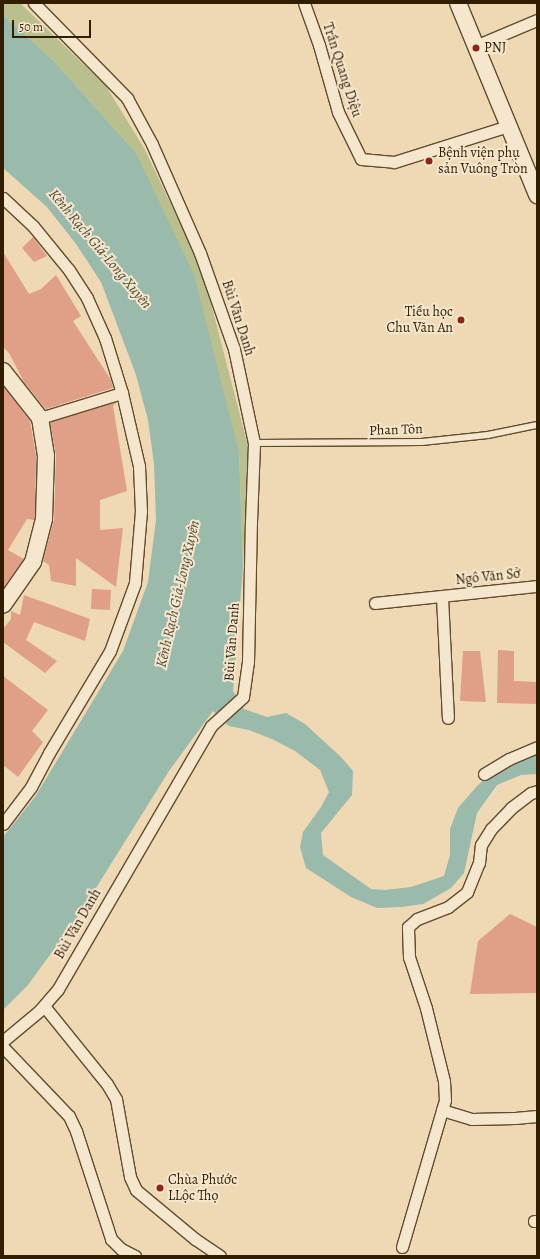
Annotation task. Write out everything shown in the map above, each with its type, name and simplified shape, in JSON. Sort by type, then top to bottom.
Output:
[{"type":"street","name":"Bùi Văn Danh","points":[[3,1041],[42,1009],[58,989],[211,726],[243,697],[248,662],[250,522],[254,443],[234,350],[200,253],[152,144],[127,98],[34,3]]},
{"type":"street","name":"Trần Quang Diệu","points":[[304,3],[319,45],[338,112],[360,159],[394,162],[508,126]]},
{"type":"street","points":[[458,3],[537,195]]},
{"type":"street","points":[[475,46],[537,20]]},
{"type":"street","points":[[3,198],[42,237],[69,270],[87,298],[105,338],[122,393],[139,466],[141,511],[135,583],[110,651],[49,753],[31,787],[3,824]]},
{"type":"street","points":[[3,371],[40,418],[46,455],[44,519],[33,562],[3,605]]},
{"type":"street","points":[[40,418],[122,393]]},
{"type":"street","name":"Ngô Văn Sở","points":[[375,604],[537,586]]},
{"type":"street","points":[[442,597],[448,718]]},
{"type":"street","points":[[484,774],[508,758],[537,747]]},
{"type":"street","points":[[402,1247],[445,1100],[444,1081],[426,1008],[409,957],[408,927],[417,919],[448,907],[468,892],[480,863],[481,845],[491,829],[511,808],[531,793],[537,791]]},
{"type":"street","points":[[42,1009],[107,1084],[116,1099],[130,1177],[136,1190],[195,1238],[220,1256]]},
{"type":"street","points":[[3,1048],[69,1116],[76,1131],[111,1239],[121,1249],[134,1256]]},
{"type":"street","points":[[442,1110],[472,1119],[537,1116]]},
{"type":"lane","name":"Phan Tôn","points":[[254,443],[422,442],[488,435],[537,425]]},
{"type":"green space","points":[[3,3],[20,3],[106,86],[144,148],[202,269],[248,446],[243,567],[239,452],[136,153],[54,61],[3,15]]},
{"type":"water","name":"Kênh Rạch Giá-Long Xuyên","points":[[3,15],[54,61],[136,153],[194,275],[239,452],[243,567],[233,691],[244,709],[267,717],[286,713],[305,724],[341,757],[353,771],[352,795],[321,833],[323,855],[371,889],[385,890],[411,887],[444,876],[450,855],[450,829],[458,808],[477,786],[492,773],[516,760],[537,752],[537,774],[521,775],[497,785],[477,813],[464,873],[451,888],[423,904],[377,908],[351,897],[306,868],[300,847],[303,832],[321,807],[329,792],[320,770],[295,751],[272,739],[249,730],[229,726],[213,711],[169,771],[81,912],[28,985],[3,1010],[3,837],[35,797],[123,651],[148,582],[156,520],[154,464],[148,420],[136,375],[101,282],[76,244],[47,207],[3,168]]},
{"type":"building","points":[[33,237],[47,256],[34,262],[22,248]]},
{"type":"building","points":[[3,252],[29,294],[41,289],[56,275],[81,316],[73,321],[111,380],[113,388],[46,409],[44,407],[24,382],[9,353],[3,347]]},
{"type":"building","points":[[3,386],[30,421],[36,456],[35,518],[34,520],[27,519],[8,550],[24,559],[3,588]]},
{"type":"building","points":[[117,402],[113,406],[127,491],[100,500],[100,530],[123,528],[116,587],[76,558],[76,586],[51,581],[49,565],[43,561],[54,519],[56,455],[50,422]]},
{"type":"building","points":[[92,589],[111,590],[110,610],[91,609]]},
{"type":"building","points":[[24,595],[90,619],[85,641],[34,622],[26,640],[57,661],[45,673],[3,642],[3,629],[11,619],[11,611],[20,615]]},
{"type":"building","points":[[498,650],[514,651],[514,681],[537,682],[537,704],[497,703]]},
{"type":"building","points":[[463,651],[480,651],[486,702],[460,701]]},
{"type":"building","points":[[3,676],[48,710],[32,731],[43,742],[18,777],[3,765]]},
{"type":"building","points":[[510,914],[537,927],[537,993],[470,994],[478,941]]},
{"type":"place","name":"PNJ","points":[[476,48]]},
{"type":"place","name":"Bệnh viện phụ sản Vuông Tròn","points":[[429,161]]},
{"type":"place","name":"Tiểu học Chu Văn An","points":[[461,320]]},
{"type":"place","name":"Chùa Phước LLộc Thọ","points":[[160,1188]]}]
